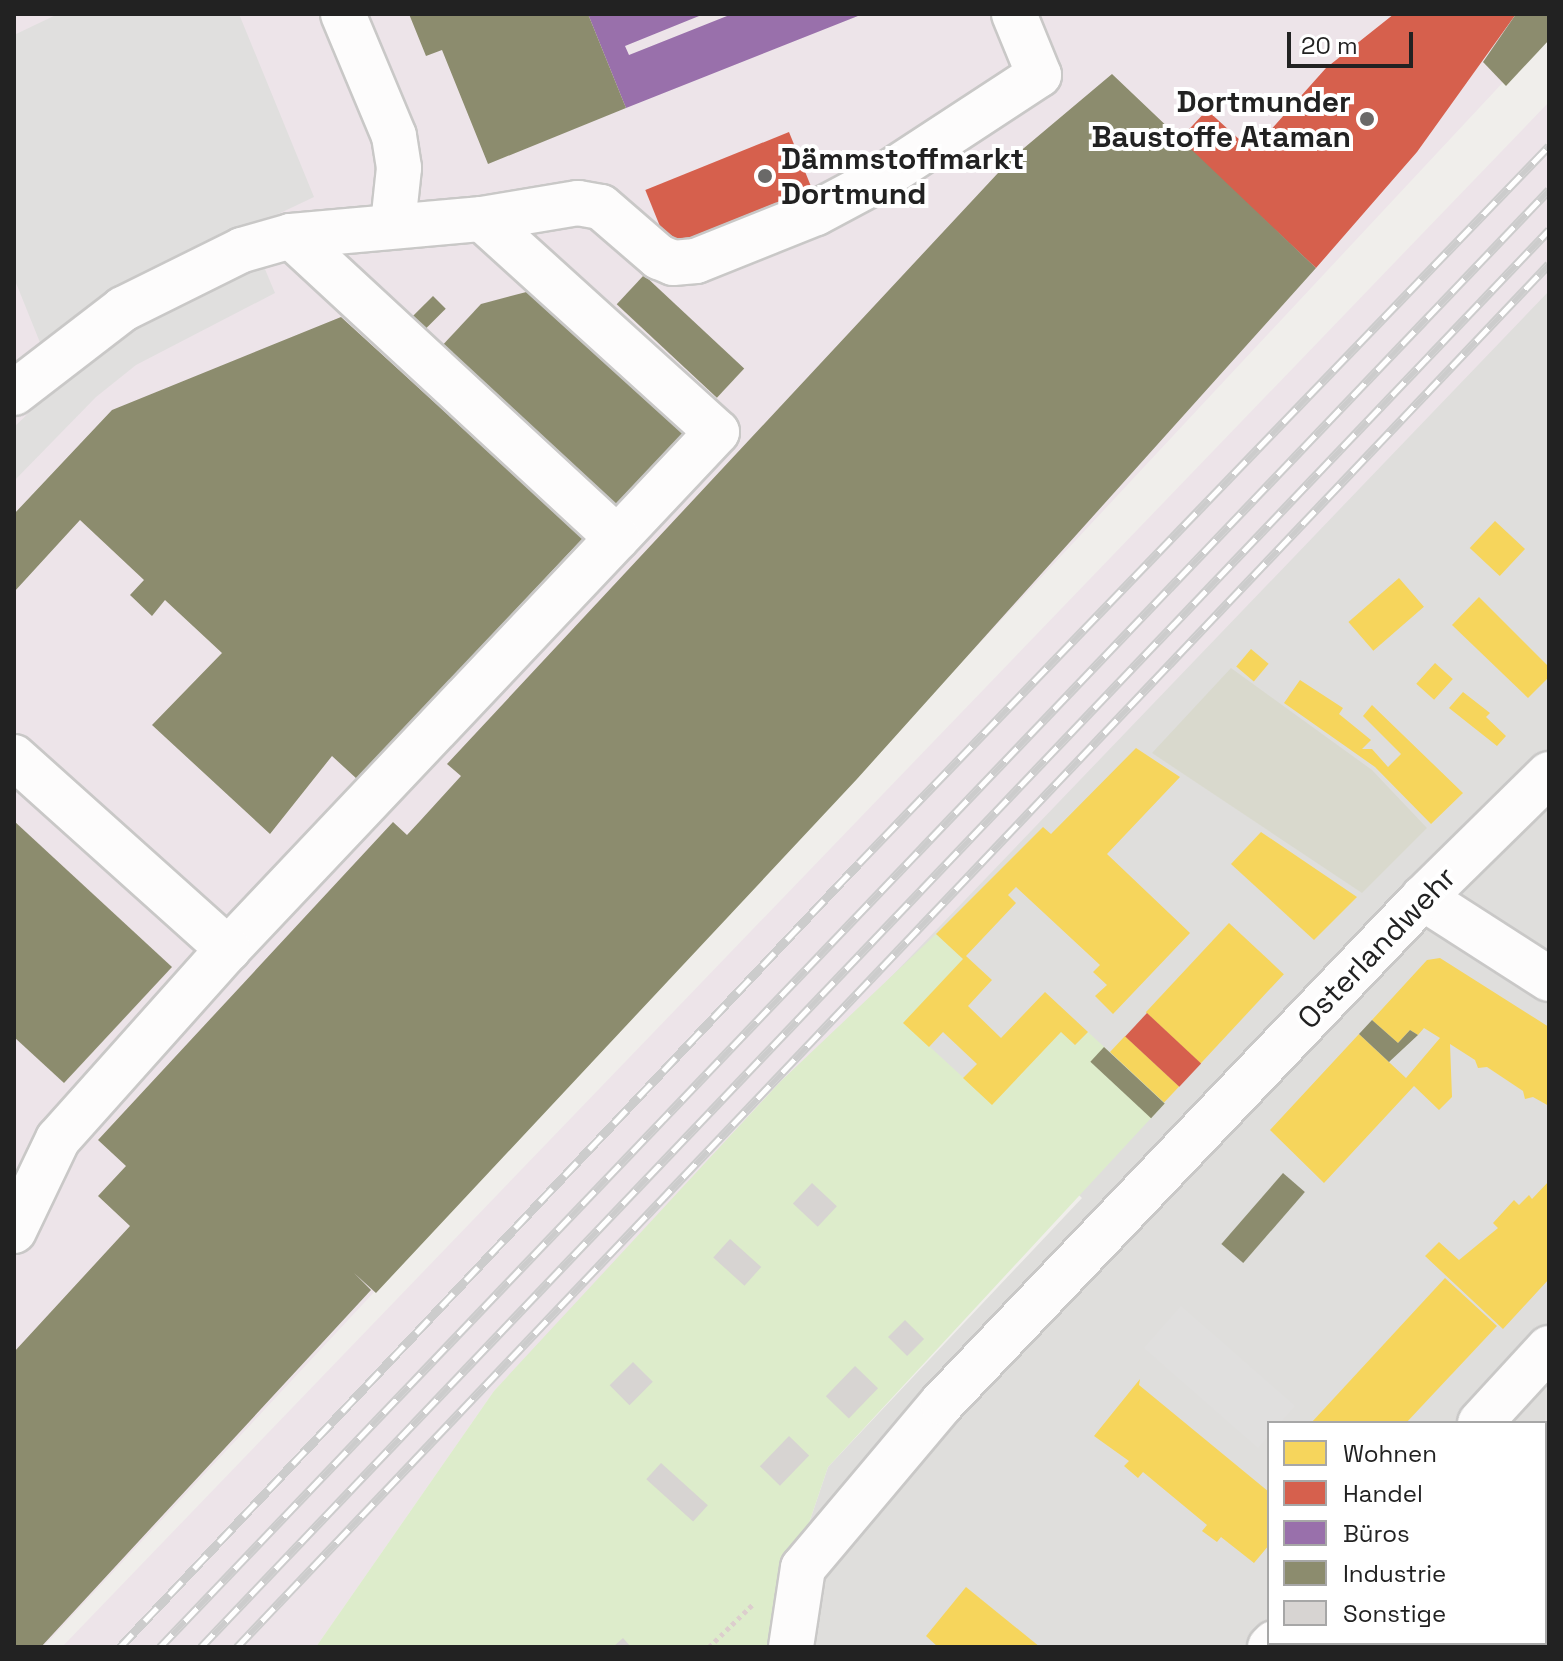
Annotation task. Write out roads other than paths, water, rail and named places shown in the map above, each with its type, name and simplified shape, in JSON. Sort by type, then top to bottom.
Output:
[{"type":"street","points":[[343,14],[394,136],[399,168],[393,224]]},
{"type":"street","points":[[14,393],[123,309],[242,250],[291,236],[393,224],[482,219],[578,203],[601,207],[659,257],[673,263],[696,261],[816,213],[880,179],[1039,75],[1014,14]]},
{"type":"street","points":[[14,1231],[58,1139],[228,949],[717,432],[482,219]]},
{"type":"street","points":[[291,236],[617,538]]},
{"type":"street","points":[[14,757],[228,949]]},
{"type":"street","name":"Osterlandwehr","points":[[791,1647],[803,1568],[942,1403],[1423,898],[1549,774]]},
{"type":"street","points":[[1423,898],[1549,979]]},
{"type":"street","points":[[1482,1421],[1549,1348]]},
{"type":"railway","points":[[120,1647],[859,863],[1549,146]]},
{"type":"railway","points":[[160,1647],[1549,190]]},
{"type":"railway","points":[[201,1647],[1549,230]]},
{"type":"railway","points":[[237,1647],[1549,264]]},
{"type":"place","name":"Dortmunder Baustoffe Ataman","points":[[1367,119]]},
{"type":"place","name":"Dämmstoffmarkt Dortmund","points":[[765,176]]}]
